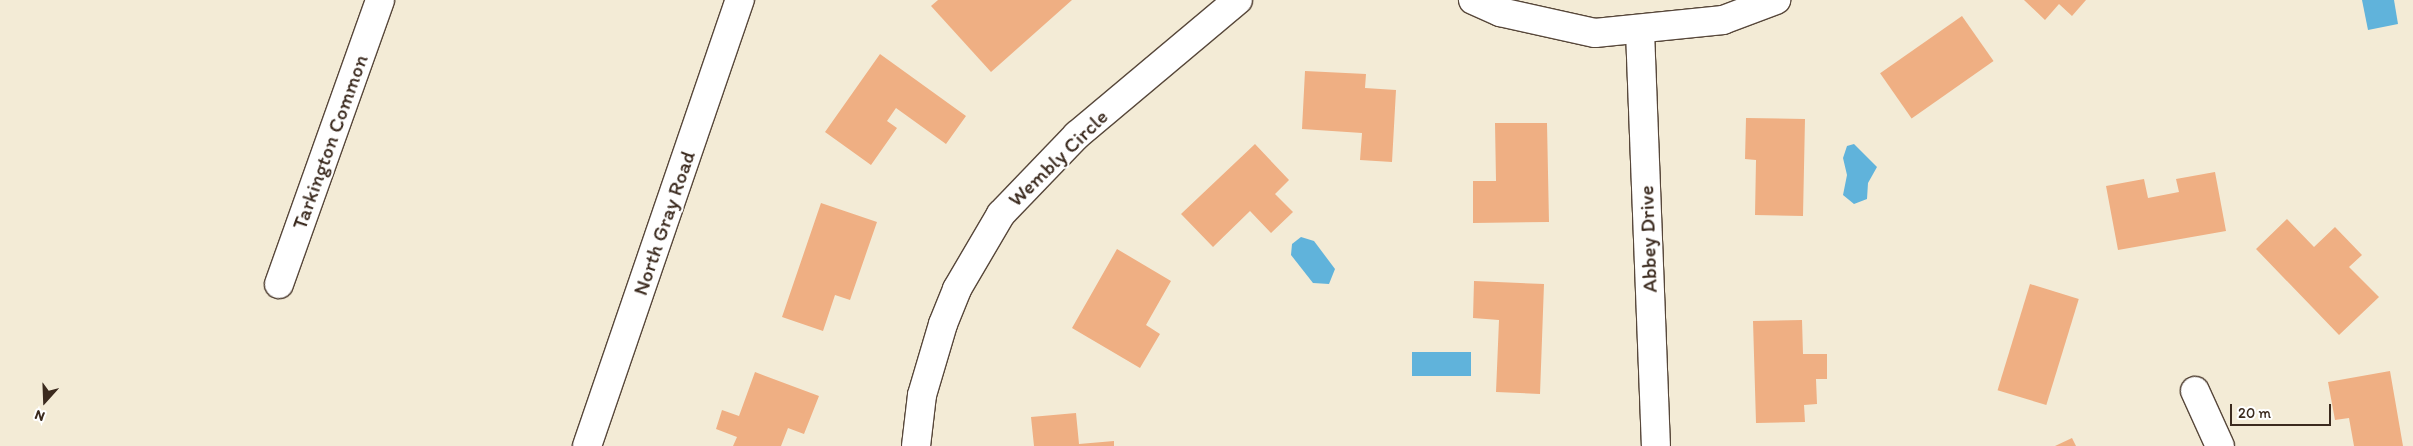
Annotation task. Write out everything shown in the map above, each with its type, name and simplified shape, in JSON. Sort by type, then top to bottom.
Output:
[{"type":"street","name":"Tarkington Common","points":[[279,284],[380,0]]},
{"type":"street","name":"North Gray Road","points":[[587,446],[740,0]]},
{"type":"street","name":"Wembly Circle","points":[[916,446],[922,395],[943,324],[957,289],[1001,214],[1077,135],[1238,0]]},
{"type":"street","points":[[1473,0],[1500,12],[1596,33],[1640,31],[1724,20],[1776,0]]},
{"type":"street","name":"Abbey Drive","points":[[1640,31],[1656,446]]},
{"type":"street","points":[[2195,391],[2220,446]]},
{"type":"water","points":[[2362,0],[2394,0],[2398,24],[2368,30]]},
{"type":"water","points":[[1854,144],[1877,167],[1868,183],[1867,199],[1854,204],[1843,195],[1847,175],[1843,158],[1847,146]]},
{"type":"water","points":[[1301,237],[1314,241],[1335,269],[1329,284],[1313,283],[1291,255],[1292,244]]},
{"type":"water","points":[[1412,352],[1471,352],[1471,376],[1412,376]]},
{"type":"building","points":[[938,0],[1072,0],[991,72],[931,6]]},
{"type":"building","points":[[2024,0],[2086,0],[2072,16],[2059,4],[2045,20]]},
{"type":"building","points":[[1962,16],[1994,61],[1912,118],[1880,73]]},
{"type":"building","points":[[880,54],[966,116],[946,144],[896,108],[887,121],[897,128],[871,165],[825,132]]},
{"type":"building","points":[[1305,71],[1366,74],[1365,88],[1396,90],[1392,162],[1360,160],[1362,133],[1302,129]]},
{"type":"building","points":[[1746,118],[1805,119],[1803,216],[1755,215],[1756,160],[1745,159]]},
{"type":"building","points":[[1495,123],[1547,123],[1549,222],[1473,223],[1473,181],[1496,181]]},
{"type":"building","points":[[1255,144],[1289,180],[1275,194],[1293,212],[1271,233],[1250,211],[1213,247],[1181,214]]},
{"type":"building","points":[[2215,172],[2226,231],[2118,250],[2106,186],[2144,179],[2148,198],[2179,192],[2176,179]]},
{"type":"building","points":[[821,203],[877,222],[850,300],[835,295],[823,331],[782,317]]},
{"type":"building","points":[[2287,219],[2314,247],[2335,227],[2362,255],[2349,267],[2379,297],[2339,335],[2256,249]]},
{"type":"building","points":[[1117,249],[1171,281],[1146,325],[1160,334],[1140,368],[1072,328]]},
{"type":"building","points":[[1474,281],[1544,284],[1540,394],[1496,392],[1499,320],[1473,318]]},
{"type":"building","points":[[2030,284],[2079,299],[2046,405],[1998,390]]},
{"type":"building","points":[[1802,320],[1803,354],[1827,354],[1827,379],[1816,379],[1817,404],[1804,405],[1805,422],[1756,423],[1753,321]]},
{"type":"building","points":[[2390,371],[2403,446],[2354,446],[2349,418],[2335,420],[2328,382]]},
{"type":"building","points":[[755,372],[819,396],[804,434],[788,428],[781,446],[733,446],[737,437],[716,429],[722,410],[739,416]]},
{"type":"building","points":[[1076,413],[1079,444],[1114,441],[1114,446],[1034,446],[1031,417]]},
{"type":"building","points":[[2072,438],[2076,446],[2055,446]]}]
